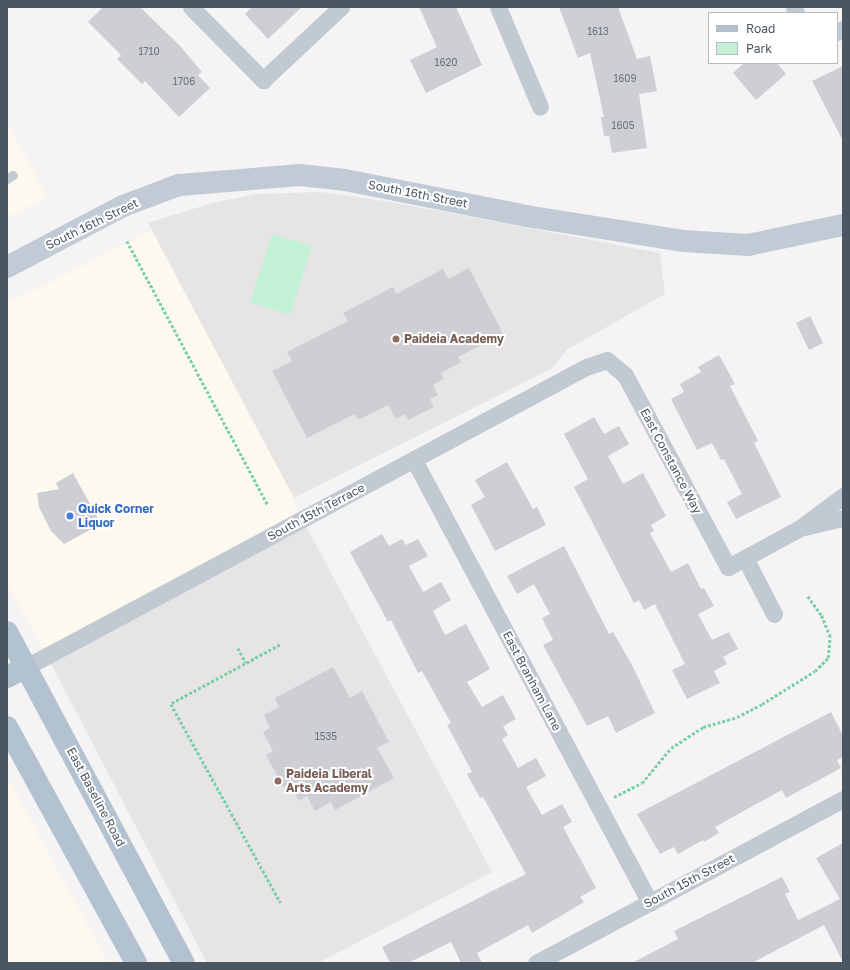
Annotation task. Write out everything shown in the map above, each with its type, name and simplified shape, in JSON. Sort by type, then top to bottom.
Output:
[{"type":"main road","name":"South 16th Street","points":[[7,267],[123,206],[179,185],[300,175],[345,180],[526,216],[684,241],[748,245],[843,225]]},
{"type":"main road","name":"East Baseline Road","points":[[7,632],[16,672],[184,963]]},
{"type":"main road","points":[[7,727],[136,963]]},
{"type":"street","points":[[191,7],[263,80],[341,7]]},
{"type":"street","points":[[498,7],[540,107]]},
{"type":"street","name":"South 15th Terrace","points":[[16,672],[586,367],[607,360]]},
{"type":"street","name":"East Constance Way","points":[[607,360],[625,375],[728,567],[745,558]]},
{"type":"street","name":"East Branham Lane","points":[[414,460],[650,903]]},
{"type":"street","points":[[774,614],[745,558],[800,528],[843,496]]},
{"type":"street","points":[[800,528],[843,518]]},
{"type":"street","name":"South 15th Street","points":[[536,963],[843,799]]},
{"type":"path","points":[[127,241],[268,505]]},
{"type":"path","points":[[612,798],[642,783],[671,748],[702,727],[737,716],[762,704],[815,671],[828,658],[830,637],[821,614],[807,596]]},
{"type":"path","points":[[280,645],[171,704],[281,903]]},
{"type":"path","points":[[238,648],[246,663]]},
{"type":"shaded area","points":[[7,122],[47,197],[7,217]]},
{"type":"shaded area","name":"Paideia Academy","points":[[321,192],[391,202],[660,253],[665,294],[568,349],[551,369],[294,498],[148,223],[212,203],[257,194]]},
{"type":"shaded area","points":[[152,230],[294,498],[291,499],[302,519],[47,656],[7,583],[7,301],[38,289]]},
{"type":"shaded area","name":"Paideia Liberal Arts Academy","points":[[302,519],[492,872],[318,963],[207,963],[47,656]]},
{"type":"shaded area","points":[[7,777],[108,963],[7,963]]},
{"type":"green space","points":[[272,234],[312,246],[290,315],[250,302]]},
{"type":"building","points":[[103,7],[140,7],[180,46],[202,72],[198,75],[210,88],[179,117],[145,81],[142,84],[117,59],[121,55],[88,22]]},
{"type":"building","points":[[252,7],[302,7],[268,39],[245,14]]},
{"type":"building","points":[[419,7],[456,7],[482,65],[426,93],[410,60],[437,47]]},
{"type":"building","points":[[559,7],[618,7],[637,59],[650,56],[657,91],[639,94],[647,148],[612,153],[609,136],[604,136],[601,117],[604,117],[590,53],[578,58]]},
{"type":"building","points":[[743,64],[778,64],[786,74],[756,100],[733,73]]},
{"type":"building","points":[[843,66],[843,141],[812,81]]},
{"type":"building","points":[[469,268],[503,334],[458,357],[461,362],[441,373],[444,379],[433,385],[438,395],[430,399],[434,407],[408,420],[405,414],[396,419],[388,405],[358,420],[355,414],[307,438],[272,371],[292,361],[287,352],[348,321],[343,313],[393,287],[396,294],[443,269],[448,279]]},
{"type":"building","points":[[810,316],[823,343],[809,350],[796,323]]},
{"type":"building","points":[[719,355],[735,384],[730,386],[758,441],[754,443],[781,497],[736,519],[727,502],[742,494],[724,459],[721,460],[712,443],[697,450],[671,399],[684,392],[680,384],[701,372],[698,367]]},
{"type":"building","points":[[594,417],[604,434],[619,426],[629,444],[608,456],[623,484],[643,473],[666,516],[651,525],[654,531],[650,533],[671,572],[688,563],[701,589],[704,588],[714,606],[698,614],[712,640],[729,632],[738,649],[723,657],[727,664],[714,671],[720,683],[687,699],[672,670],[685,664],[655,604],[644,610],[639,600],[634,603],[574,487],[588,479],[564,434]]},
{"type":"building","points":[[507,462],[533,509],[537,507],[546,525],[495,551],[471,505],[485,497],[475,480]]},
{"type":"building","name":"Quick Corner Liquor","points":[[73,473],[101,524],[64,544],[51,531],[39,507],[37,493],[59,489],[56,483]]},
{"type":"building","points":[[382,534],[389,546],[402,539],[406,545],[418,539],[428,556],[409,566],[423,592],[441,582],[451,600],[433,611],[445,635],[466,624],[490,669],[467,682],[482,707],[503,695],[516,719],[503,726],[508,735],[502,739],[518,768],[536,758],[546,776],[526,787],[542,815],[562,804],[572,822],[563,827],[596,888],[580,897],[584,902],[532,933],[528,925],[477,953],[482,963],[461,963],[451,942],[408,963],[390,963],[382,947],[526,874],[483,797],[480,798],[467,774],[472,772],[447,725],[451,723],[422,671],[418,673],[391,620],[388,622],[350,552]]},
{"type":"building","points":[[564,546],[609,634],[613,632],[633,667],[655,713],[616,733],[608,716],[587,726],[543,645],[553,640],[542,618],[550,614],[534,584],[517,594],[507,576]]},
{"type":"building","points":[[333,667],[350,698],[362,691],[389,742],[377,748],[394,778],[335,810],[331,802],[315,811],[307,796],[299,801],[290,784],[283,787],[266,755],[273,751],[263,732],[270,728],[264,715],[279,707],[275,698]]},
{"type":"building","points":[[831,712],[843,736],[843,757],[837,760],[841,768],[786,798],[782,790],[715,827],[719,833],[704,842],[703,840],[678,854],[674,847],[660,854],[637,814]]},
{"type":"building","points":[[843,843],[843,962],[824,925],[752,963],[632,963],[678,939],[674,931],[782,877],[790,892],[785,894],[798,920],[840,899],[816,858]]},
{"type":"place","name":"Paideia Academy","points":[[396,339]]},
{"type":"place","name":"Quick Corner Liquor","points":[[70,516]]},
{"type":"place","name":"Paideia Liberal Arts Academy","points":[[278,781]]}]
